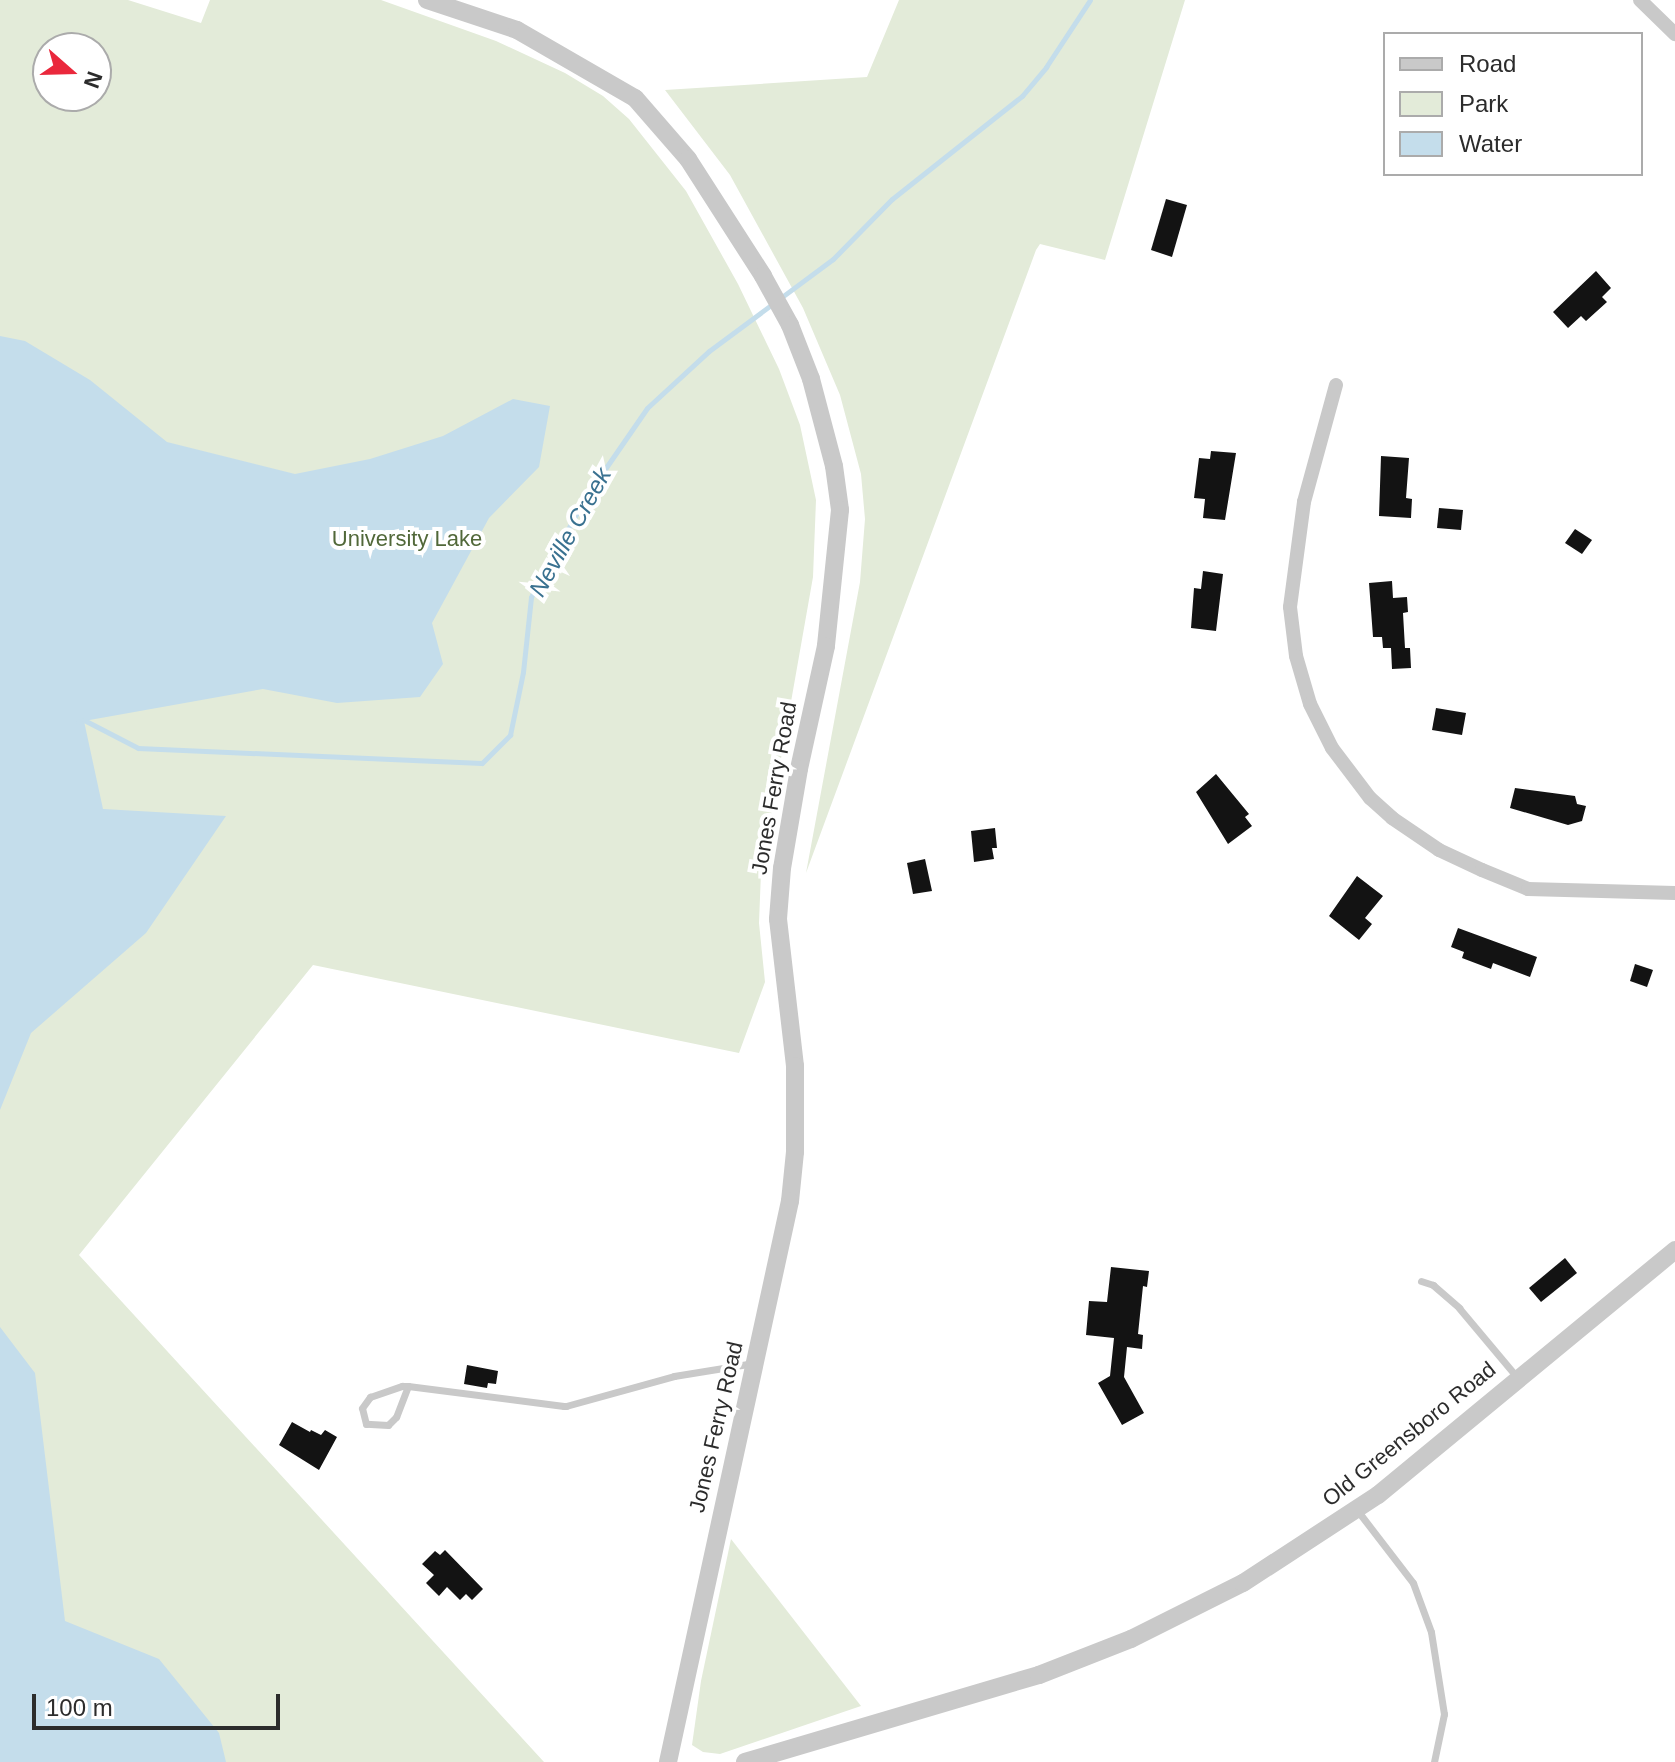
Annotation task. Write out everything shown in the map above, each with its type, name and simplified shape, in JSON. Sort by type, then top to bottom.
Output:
[{"type":"street","name":"Jones Ferry Road","points":[[427,0],[517,30],[630,92],[688,159],[763,276],[790,325],[825,424],[840,510],[826,646],[799,769],[782,868],[778,919],[795,1066],[795,1152],[790,1201],[668,1762]]},
{"type":"street","points":[[1640,0],[1675,34]]},
{"type":"street","points":[[1336,385],[1301,514],[1290,607],[1296,656],[1310,704],[1332,748],[1370,798],[1392,818],[1439,850],[1482,870],[1528,889],[1675,893]]},
{"type":"street","name":"Old Greensboro Road","points":[[745,1762],[1039,1675],[1118,1644],[1243,1583],[1357,1510],[1675,1250]]},
{"type":"lane","points":[[1421,1281],[1433,1285],[1459,1308],[1489,1348],[1517,1377]]},
{"type":"lane","points":[[408,1386],[396,1417],[388,1425],[366,1424],[362,1408],[370,1397],[385,1390],[408,1386],[566,1406],[674,1376],[755,1362]]},
{"type":"lane","points":[[1357,1510],[1413,1583],[1431,1632],[1444,1714],[1434,1762]]},
{"type":"green space","name":"University Lake","points":[[0,0],[128,0],[201,23],[210,0],[381,0],[496,41],[565,73],[603,96],[629,119],[686,191],[738,284],[779,369],[800,425],[816,500],[813,577],[761,872],[759,923],[765,982],[739,1053],[313,965],[79,1255],[544,1762],[0,1762]]},
{"type":"green space","points":[[899,0],[1185,0],[1105,260],[1040,244],[1036,250],[806,873],[860,582],[865,519],[861,474],[840,395],[803,308],[730,175],[665,90],[867,77]]},
{"type":"green space","points":[[731,1539],[861,1706],[720,1754],[703,1752],[692,1745],[701,1681]]},
{"type":"water","name":"University Lake","points":[[0,336],[25,341],[90,380],[167,442],[295,474],[370,459],[443,436],[513,399],[550,406],[539,467],[489,518],[432,623],[443,664],[420,697],[337,703],[263,689],[84,721],[103,809],[226,816],[146,933],[31,1033],[0,1110]]},
{"type":"water","points":[[0,1327],[35,1373],[65,1621],[159,1659],[219,1733],[226,1762],[0,1762]]},
{"type":"building","points":[[1166,199],[1187,205],[1172,257],[1151,250]]},
{"type":"building","points":[[1596,271],[1611,288],[1602,297],[1607,302],[1586,321],[1581,316],[1568,328],[1553,312]]},
{"type":"building","points":[[1211,451],[1236,453],[1225,520],[1203,518],[1205,499],[1194,498],[1199,458],[1210,459]]},
{"type":"building","points":[[1381,456],[1409,458],[1406,498],[1412,499],[1411,518],[1379,516]]},
{"type":"building","points":[[1439,508],[1463,510],[1461,530],[1437,528]]},
{"type":"building","points":[[1575,529],[1592,540],[1582,554],[1565,543]]},
{"type":"building","points":[[1203,571],[1223,574],[1216,631],[1191,628],[1194,588],[1201,589]]},
{"type":"building","points":[[1392,581],[1393,598],[1407,597],[1408,612],[1403,613],[1405,648],[1410,648],[1411,668],[1392,669],[1391,648],[1383,648],[1382,637],[1373,637],[1369,583]]},
{"type":"building","points":[[1436,708],[1466,713],[1462,735],[1432,730]]},
{"type":"building","points":[[1216,774],[1249,814],[1245,817],[1252,826],[1228,844],[1196,792]]},
{"type":"building","points":[[1515,788],[1575,796],[1577,804],[1586,806],[1582,821],[1568,825],[1510,808]]},
{"type":"building","points":[[995,828],[997,848],[992,848],[994,859],[974,862],[971,831]]},
{"type":"building","points":[[925,859],[932,891],[913,894],[907,863]]},
{"type":"building","points":[[1357,876],[1383,896],[1365,918],[1372,924],[1359,940],[1329,916]]},
{"type":"building","points":[[1458,928],[1537,957],[1530,977],[1493,963],[1491,969],[1462,958],[1464,952],[1451,947]]},
{"type":"building","points":[[1635,964],[1653,970],[1647,987],[1630,981]]},
{"type":"building","points":[[1565,1258],[1577,1273],[1541,1302],[1529,1288]]},
{"type":"building","points":[[1111,1267],[1149,1271],[1147,1287],[1143,1286],[1138,1334],[1143,1335],[1142,1349],[1127,1347],[1124,1377],[1144,1413],[1122,1425],[1098,1383],[1110,1376],[1114,1338],[1086,1335],[1089,1301],[1107,1302]]},
{"type":"building","points":[[467,1365],[498,1371],[496,1384],[488,1383],[487,1388],[464,1384]]},
{"type":"building","points":[[292,1422],[310,1432],[321,1435],[325,1430],[337,1437],[319,1470],[279,1445]]},
{"type":"building","points":[[445,1550],[483,1589],[472,1600],[466,1594],[460,1600],[447,1587],[439,1596],[426,1583],[434,1575],[422,1564],[435,1551],[440,1555]]},
{"type":"waterway","name":"Neville Creek","points":[[78,722],[84,720],[138,748],[482,763],[510,735],[523,672],[531,597],[585,498],[647,408],[709,351],[833,259],[892,199],[1022,96],[1046,67],[1090,0]]}]
